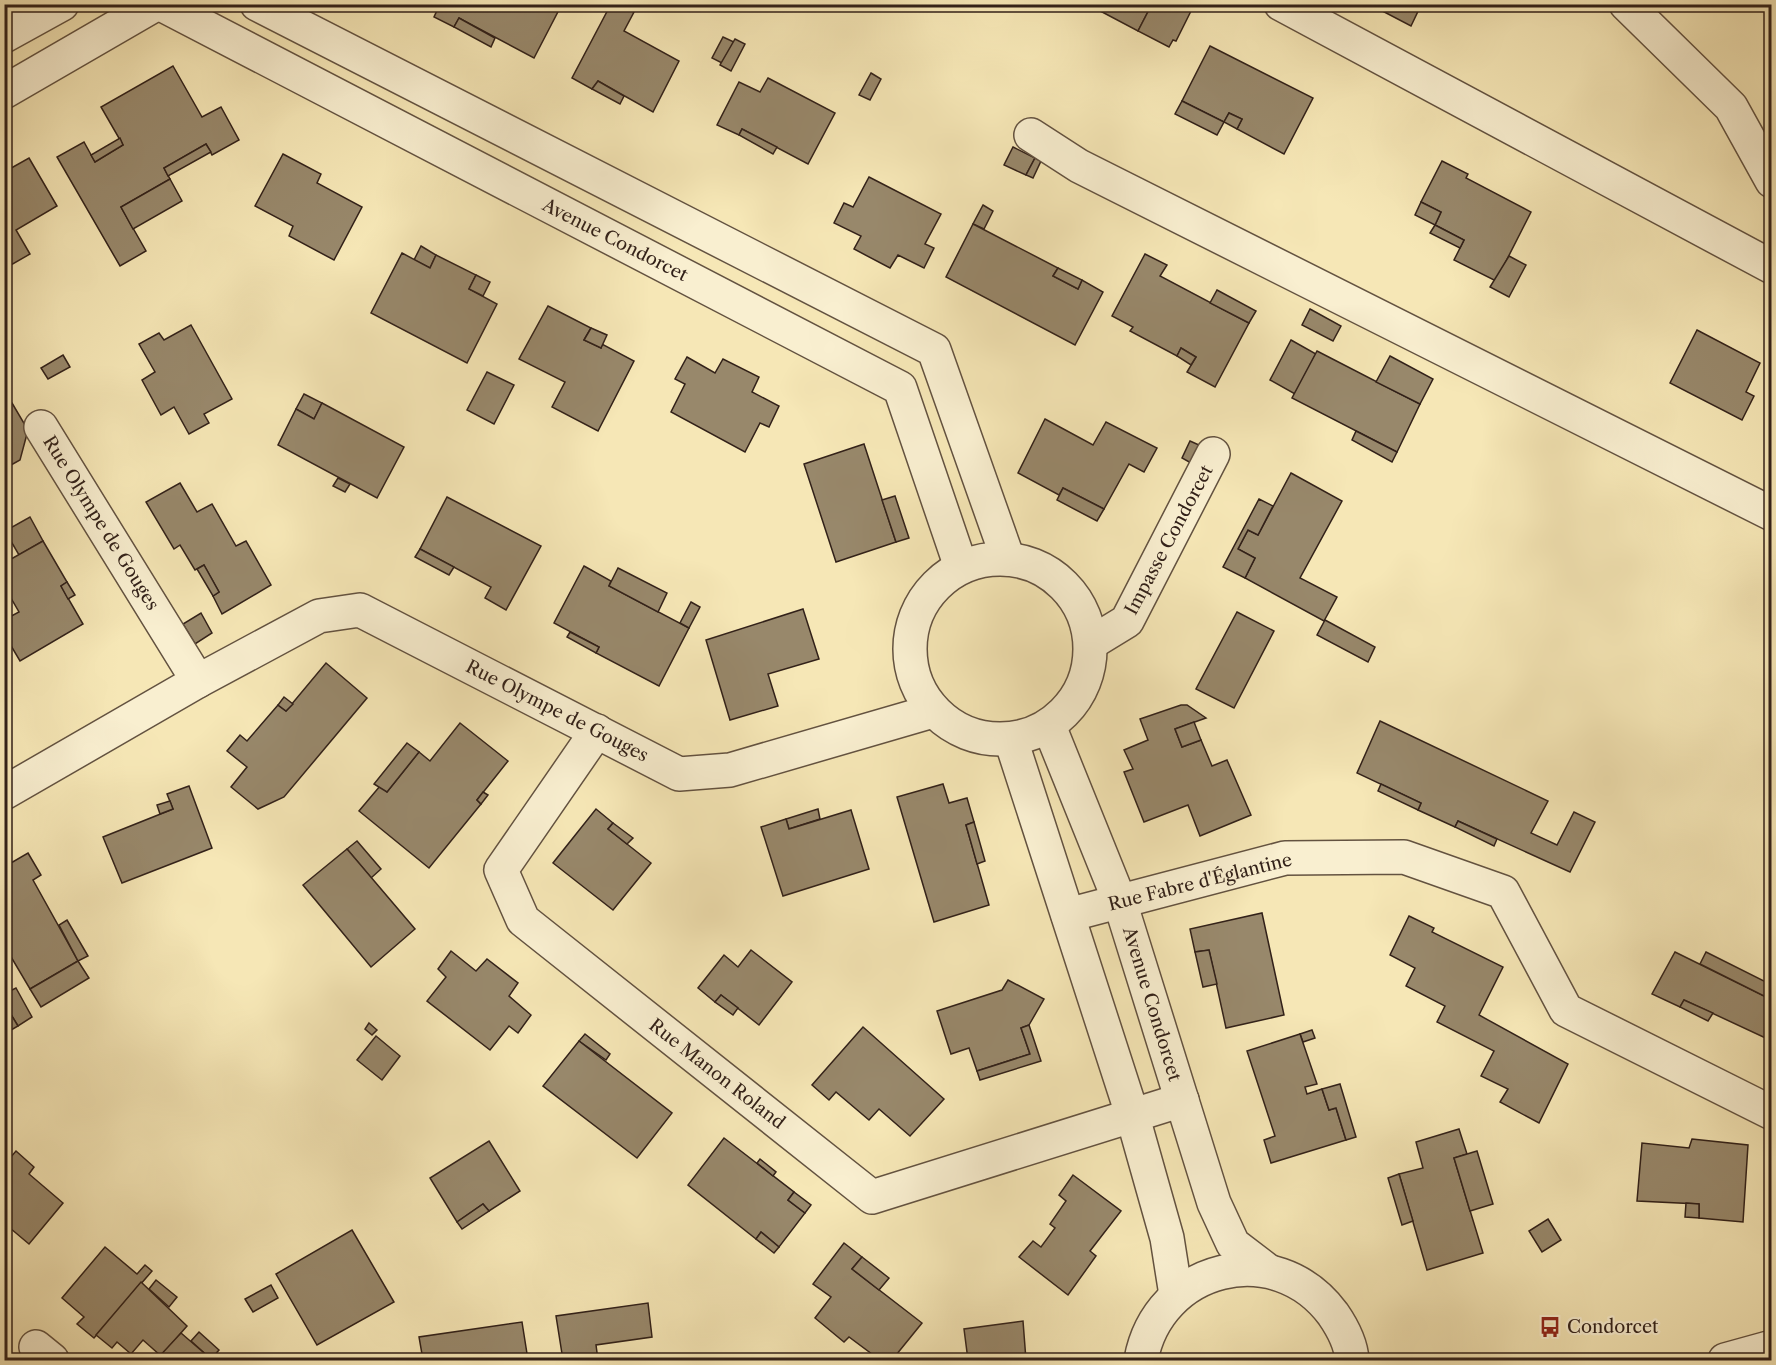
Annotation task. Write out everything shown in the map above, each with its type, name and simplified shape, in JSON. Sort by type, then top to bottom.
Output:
[{"type":"street","points":[[4,36],[62,4]]},
{"type":"street","points":[[4,92],[156,4]]},
{"type":"street","name":"Avenue Condorcet","points":[[161,4],[900,388],[961,567]]},
{"type":"street","points":[[257,4],[934,350],[1008,559]]},
{"type":"street","points":[[1281,4],[1772,267]]},
{"type":"street","points":[[1626,4],[1731,107],[1772,182]]},
{"type":"street","points":[[1031,135],[1079,166],[1772,514]]},
{"type":"street","name":"Rue Olympe de Gouges","points":[[41,427],[198,681]]},
{"type":"street","name":"Impasse Condorcet","points":[[1091,643],[1127,621],[1213,454]]},
{"type":"street","points":[[1008,559],[1037,566],[1063,583],[1084,612],[1091,643],[1090,666],[1079,696],[1049,726],[1011,740],[988,740],[958,730],[933,711],[915,681],[909,649],[915,619],[930,591],[961,567],[976,561],[1008,559]]},
{"type":"street","name":"Rue Olympe de Gouges","points":[[4,793],[198,681],[319,616],[360,610],[679,774],[730,770],[933,711]]},
{"type":"street","name":"Avenue Condorcet","points":[[1049,726],[1120,902],[1214,1203],[1233,1244],[1267,1270]]},
{"type":"street","name":"Rue Manon Roland","points":[[597,731],[501,870],[523,920],[872,1197],[1131,1114]]},
{"type":"street","points":[[1011,740],[1131,1114],[1167,1238],[1176,1295]]},
{"type":"street","name":"Rue Fabre d'Églantine","points":[[1068,915],[1285,858],[1404,857],[1503,892],[1566,1010],[1772,1113]]},
{"type":"street","points":[[1131,1114],[1182,1100]]},
{"type":"street","points":[[1141,1360],[1144,1343],[1156,1317],[1176,1295],[1203,1277],[1234,1269],[1267,1270],[1296,1281],[1322,1299],[1341,1325],[1356,1359]]},
{"type":"street","points":[[1725,1360],[1772,1347]]},
{"type":"building","points":[[440,4],[562,4],[534,58],[459,18],[454,27],[434,17]]},
{"type":"building","points":[[611,4],[619,4],[634,12],[624,31],[679,61],[653,112],[598,81],[592,89],[572,78]]},
{"type":"building","points":[[1087,4],[1152,4],[1138,31]]},
{"type":"building","points":[[1152,4],[1194,5],[1176,41],[1173,40],[1169,47],[1138,31]]},
{"type":"building","points":[[1369,4],[1419,4],[1421,5],[1411,26]]},
{"type":"building","points":[[459,18],[495,38],[491,47],[454,27]]},
{"type":"building","points":[[723,37],[734,42],[722,63],[712,58]]},
{"type":"building","points":[[735,39],[745,44],[731,71],[720,65]]},
{"type":"building","points":[[1210,46],[1313,98],[1284,154],[1237,129],[1242,119],[1229,113],[1224,122],[1182,101]]},
{"type":"building","points":[[173,66],[202,117],[221,107],[239,140],[212,155],[206,144],[164,168],[170,179],[121,207],[146,251],[120,266],[57,157],[84,142],[95,162],[123,145],[101,107]]},
{"type":"building","points":[[871,73],[881,79],[870,100],[859,95]]},
{"type":"building","points":[[768,78],[835,113],[808,164],[742,129],[739,135],[717,125],[739,82],[760,92]]},
{"type":"building","points":[[598,81],[624,96],[620,104],[592,89]]},
{"type":"building","points":[[1182,101],[1224,122],[1217,135],[1175,114]]},
{"type":"building","points":[[1229,113],[1242,119],[1237,129],[1224,122]]},
{"type":"building","points":[[742,129],[777,147],[773,154],[739,135]]},
{"type":"building","points":[[120,138],[123,145],[95,162],[91,155]]},
{"type":"building","points":[[206,144],[211,152],[168,176],[164,168]]},
{"type":"building","points":[[1013,147],[1035,158],[1026,175],[1004,165]]},
{"type":"building","points":[[283,154],[321,174],[317,183],[362,207],[334,260],[289,236],[293,226],[255,206]]},
{"type":"building","points":[[29,158],[57,206],[16,230],[30,254],[4,269],[4,169],[6,171]]},
{"type":"building","points":[[1035,158],[1041,161],[1033,178],[1026,175]]},
{"type":"building","points":[[1442,161],[1468,174],[1466,178],[1531,212],[1496,281],[1454,260],[1464,240],[1435,225],[1441,212],[1421,202]]},
{"type":"building","points":[[869,177],[941,214],[925,244],[934,248],[924,268],[898,255],[890,268],[854,249],[861,236],[834,223],[844,203],[853,207]]},
{"type":"building","points":[[170,179],[182,201],[133,229],[121,207]]},
{"type":"building","points":[[1421,202],[1441,212],[1435,225],[1415,215]]},
{"type":"building","points":[[983,205],[993,211],[984,229],[973,224]]},
{"type":"building","points":[[973,224],[1058,268],[1053,276],[1078,289],[1082,280],[1103,292],[1075,345],[946,277]]},
{"type":"building","points":[[1435,225],[1464,240],[1460,248],[1430,233]]},
{"type":"building","points":[[421,246],[436,255],[430,268],[414,260]]},
{"type":"building","points":[[402,253],[430,268],[436,255],[476,275],[469,289],[497,304],[467,363],[371,313]]},
{"type":"building","points":[[1145,254],[1167,265],[1160,276],[1249,323],[1215,387],[1187,372],[1196,357],[1181,348],[1177,356],[1130,331],[1133,327],[1112,316]]},
{"type":"building","points":[[1509,256],[1526,265],[1509,297],[1490,287]]},
{"type":"building","points":[[1058,268],[1082,280],[1078,289],[1053,276]]},
{"type":"building","points":[[476,275],[490,282],[483,296],[469,289]]},
{"type":"building","points":[[1217,290],[1256,311],[1249,323],[1210,303]]},
{"type":"building","points":[[548,306],[591,328],[584,340],[601,348],[602,344],[634,361],[598,431],[552,407],[565,382],[519,359]]},
{"type":"building","points":[[1310,309],[1341,326],[1333,341],[1302,325]]},
{"type":"building","points":[[191,325],[232,399],[204,414],[209,423],[189,434],[174,407],[161,415],[142,380],[155,372],[139,344],[159,333],[164,340]]},
{"type":"building","points":[[591,328],[607,335],[601,348],[584,340]]},
{"type":"building","points":[[1697,330],[1760,363],[1746,392],[1754,396],[1742,420],[1670,383]]},
{"type":"building","points":[[1291,340],[1316,354],[1295,394],[1270,380]]},
{"type":"building","points":[[1181,348],[1196,357],[1191,365],[1177,356]]},
{"type":"building","points":[[1317,351],[1420,404],[1397,452],[1292,398]]},
{"type":"building","points":[[63,355],[70,367],[48,379],[41,368]]},
{"type":"building","points":[[1390,356],[1433,379],[1420,404],[1376,382]]},
{"type":"building","points":[[687,357],[715,373],[723,359],[759,377],[752,392],[779,406],[769,427],[760,423],[745,452],[671,412],[685,384],[675,379]]},
{"type":"building","points":[[487,372],[514,385],[494,424],[467,410]]},
{"type":"building","points":[[304,394],[322,403],[314,419],[296,409]]},
{"type":"building","points":[[4,401],[12,403],[28,430],[20,460],[4,469]]},
{"type":"building","points":[[322,403],[404,447],[377,498],[278,445],[296,409],[314,419]]},
{"type":"building","points":[[1045,419],[1093,445],[1106,422],[1157,448],[1144,472],[1129,464],[1104,509],[1063,488],[1059,495],[1018,473]]},
{"type":"building","points":[[1356,431],[1397,452],[1392,462],[1352,440]]},
{"type":"building","points":[[1190,441],[1208,449],[1198,467],[1182,458]]},
{"type":"building","points":[[864,444],[896,542],[836,562],[804,464]]},
{"type":"building","points":[[1291,473],[1342,501],[1300,578],[1337,597],[1324,621],[1245,578],[1255,558],[1238,549],[1248,530],[1258,535]]},
{"type":"building","points":[[338,478],[350,484],[345,492],[333,486]]},
{"type":"building","points":[[180,483],[197,512],[212,504],[236,546],[246,541],[271,585],[222,614],[213,596],[219,592],[204,565],[195,570],[180,545],[174,549],[146,502]]},
{"type":"building","points":[[1063,488],[1104,509],[1097,521],[1057,500]]},
{"type":"building","points":[[895,496],[909,538],[896,542],[882,500]]},
{"type":"building","points":[[447,497],[541,546],[506,610],[485,598],[491,587],[420,549]]},
{"type":"building","points":[[1259,499],[1273,506],[1258,535],[1248,530],[1238,549],[1255,558],[1245,578],[1223,567]]},
{"type":"building","points":[[30,517],[43,541],[19,555],[5,531]]},
{"type":"building","points":[[43,541],[67,582],[61,586],[83,624],[20,661],[4,634],[4,620],[19,612],[4,586],[4,563]]},
{"type":"building","points":[[420,549],[454,567],[449,575],[415,557]]},
{"type":"building","points":[[204,565],[219,592],[213,596],[197,569]]},
{"type":"building","points":[[584,566],[611,581],[609,586],[689,628],[659,686],[596,653],[599,647],[554,623]]},
{"type":"building","points":[[618,568],[667,593],[658,612],[609,586]]},
{"type":"building","points":[[67,582],[75,595],[68,599],[61,586]]},
{"type":"building","points":[[691,602],[700,607],[689,628],[680,623]]},
{"type":"building","points":[[803,609],[819,659],[768,674],[778,706],[730,720],[706,640]]},
{"type":"building","points":[[1237,612],[1274,631],[1234,708],[1196,689]]},
{"type":"building","points":[[201,613],[212,633],[195,644],[183,624]]},
{"type":"building","points":[[1325,620],[1375,647],[1368,662],[1317,635]]},
{"type":"building","points":[[570,632],[599,647],[596,653],[567,637]]},
{"type":"building","points":[[326,663],[367,698],[284,797],[258,809],[231,787],[247,767],[227,751],[240,735],[247,741],[278,705],[286,711]]},
{"type":"building","points":[[284,697],[293,704],[286,711],[278,705]]},
{"type":"building","points":[[1187,705],[1206,718],[1175,729],[1182,747],[1201,740],[1212,766],[1227,760],[1251,815],[1200,836],[1188,805],[1144,822],[1124,772],[1133,769],[1124,750],[1148,740],[1140,719]]},
{"type":"building","points":[[1380,721],[1548,801],[1531,833],[1557,845],[1574,812],[1595,822],[1570,872],[1458,821],[1455,827],[1418,810],[1421,803],[1357,773]]},
{"type":"building","points":[[1194,722],[1201,740],[1182,747],[1175,729]]},
{"type":"building","points":[[460,723],[508,761],[477,800],[481,804],[429,868],[359,811],[380,786],[387,792],[419,752],[430,761]]},
{"type":"building","points":[[407,743],[419,752],[387,792],[374,784]]},
{"type":"building","points":[[943,784],[949,803],[967,798],[974,822],[966,825],[989,905],[934,922],[897,797]]},
{"type":"building","points":[[1381,784],[1421,803],[1418,810],[1378,791]]},
{"type":"building","points":[[189,786],[212,848],[122,883],[103,837],[173,809],[167,794]]},
{"type":"building","points":[[483,792],[488,795],[481,804],[477,800]]},
{"type":"building","points":[[170,801],[173,809],[160,814],[157,805]]},
{"type":"building","points":[[596,809],[613,823],[608,829],[651,863],[613,910],[553,863]]},
{"type":"building","points":[[818,809],[820,819],[789,829],[786,819]]},
{"type":"building","points":[[851,810],[869,869],[783,896],[761,827],[786,819],[789,829]]},
{"type":"building","points":[[1458,821],[1497,839],[1494,846],[1455,827]]},
{"type":"building","points":[[974,822],[985,861],[977,864],[966,825]]},
{"type":"building","points":[[613,823],[633,838],[627,844],[608,829]]},
{"type":"building","points":[[357,841],[381,869],[371,878],[347,849]]},
{"type":"building","points":[[347,849],[415,929],[371,967],[303,885]]},
{"type":"building","points":[[28,853],[41,875],[33,880],[78,961],[30,989],[4,945],[4,867]]},
{"type":"building","points":[[1262,913],[1284,1015],[1226,1028],[1209,950],[1195,952],[1190,929]]},
{"type":"building","points":[[1409,916],[1434,928],[1432,932],[1503,967],[1479,1015],[1568,1064],[1539,1123],[1500,1102],[1508,1089],[1481,1076],[1494,1051],[1437,1022],[1445,1006],[1406,986],[1415,968],[1390,955]]},
{"type":"building","points":[[67,920],[88,956],[78,961],[59,925]]},
{"type":"building","points":[[751,950],[792,982],[759,1025],[721,995],[715,1002],[698,988],[724,955],[738,967]]},
{"type":"building","points":[[1209,950],[1217,984],[1203,987],[1195,952]]},
{"type":"building","points":[[451,951],[476,971],[487,959],[518,983],[509,996],[531,1015],[518,1033],[509,1026],[490,1050],[427,1001],[446,977],[438,969]]},
{"type":"building","points":[[1675,952],[1764,996],[1772,980],[1772,1041],[1684,1000],[1680,1007],[1652,994]]},
{"type":"building","points":[[1706,952],[1770,984],[1764,996],[1700,964]]},
{"type":"building","points":[[78,961],[89,978],[41,1007],[30,989]]},
{"type":"building","points":[[1008,980],[1044,999],[1029,1025],[1021,1028],[1030,1054],[977,1071],[969,1048],[951,1054],[937,1011],[1002,990]]},
{"type":"building","points":[[16,988],[32,1017],[18,1026],[4,1003],[4,994]]},
{"type":"building","points":[[721,995],[738,1008],[733,1015],[715,1002]]},
{"type":"building","points":[[1684,1000],[1713,1013],[1708,1021],[1680,1007]]},
{"type":"building","points":[[4,1003],[18,1026],[6,1033],[4,1031]]},
{"type":"building","points":[[369,1023],[377,1030],[372,1035],[365,1029]]},
{"type":"building","points":[[1029,1025],[1041,1061],[980,1080],[977,1071],[1030,1054],[1021,1028]]},
{"type":"building","points":[[863,1027],[944,1099],[910,1136],[879,1109],[869,1120],[836,1092],[829,1100],[812,1085]]},
{"type":"building","points":[[1312,1030],[1315,1038],[1303,1042],[1300,1034]]},
{"type":"building","points":[[585,1034],[610,1054],[606,1060],[579,1041]]},
{"type":"building","points":[[1300,1034],[1317,1084],[1305,1087],[1307,1094],[1322,1089],[1329,1110],[1336,1108],[1346,1140],[1271,1163],[1264,1140],[1275,1136],[1247,1051]]},
{"type":"building","points":[[376,1036],[400,1056],[382,1080],[357,1060]]},
{"type":"building","points":[[579,1041],[672,1113],[637,1158],[543,1086]]},
{"type":"building","points":[[1340,1084],[1356,1137],[1346,1140],[1336,1108],[1329,1110],[1322,1089]]},
{"type":"building","points":[[1459,1129],[1467,1154],[1454,1158],[1483,1253],[1427,1270],[1399,1174],[1423,1168],[1416,1142]]},
{"type":"building","points":[[724,1138],[794,1192],[788,1200],[805,1213],[779,1247],[761,1232],[756,1239],[688,1185]]},
{"type":"building","points":[[1692,1139],[1748,1145],[1743,1222],[1699,1218],[1699,1204],[1637,1201],[1642,1143],[1689,1148]]},
{"type":"building","points":[[489,1141],[520,1191],[489,1211],[483,1204],[457,1222],[430,1178]]},
{"type":"building","points":[[16,1151],[34,1167],[29,1174],[63,1203],[29,1244],[4,1223],[4,1200],[9,1195],[4,1191],[4,1165]]},
{"type":"building","points":[[1477,1151],[1493,1204],[1470,1211],[1454,1158]]},
{"type":"building","points":[[760,1159],[776,1172],[773,1176],[757,1163]]},
{"type":"building","points":[[1399,1174],[1413,1221],[1402,1225],[1388,1178]]},
{"type":"building","points":[[1073,1175],[1121,1211],[1090,1251],[1096,1256],[1068,1295],[1019,1257],[1033,1241],[1041,1247],[1055,1228],[1050,1224],[1066,1201],[1059,1195]]},
{"type":"building","points":[[794,1192],[811,1205],[805,1213],[788,1200]]},
{"type":"building","points":[[1686,1203],[1699,1204],[1699,1218],[1685,1217]]},
{"type":"building","points":[[483,1204],[489,1211],[462,1229],[457,1222]]},
{"type":"building","points":[[1548,1219],[1561,1240],[1542,1252],[1529,1231]]},
{"type":"building","points":[[352,1230],[394,1302],[317,1345],[276,1274]]},
{"type":"building","points":[[761,1232],[779,1247],[774,1253],[756,1239]]},
{"type":"building","points":[[844,1243],[862,1257],[852,1269],[922,1323],[892,1360],[880,1360],[849,1337],[844,1342],[815,1318],[831,1297],[813,1284]]},
{"type":"building","points":[[105,1247],[137,1274],[145,1265],[152,1271],[94,1338],[77,1324],[84,1317],[62,1298]]},
{"type":"building","points":[[862,1257],[889,1278],[879,1290],[852,1269]]},
{"type":"building","points":[[156,1280],[177,1297],[169,1307],[149,1289]]},
{"type":"building","points":[[141,1282],[187,1326],[161,1356],[143,1340],[131,1354],[117,1342],[112,1348],[96,1335]]},
{"type":"building","points":[[271,1285],[278,1298],[253,1312],[245,1299]]},
{"type":"building","points":[[648,1303],[652,1337],[596,1345],[598,1360],[563,1360],[556,1316]]},
{"type":"building","points":[[1023,1321],[1026,1360],[968,1360],[964,1329]]},
{"type":"building","points":[[522,1322],[528,1360],[423,1360],[419,1337]]},
{"type":"building","points":[[199,1332],[219,1350],[211,1359],[191,1341]]},
{"type":"building","points":[[181,1333],[211,1359],[156,1360]]},
{"type":"place","name":"Condorcet","points":[[1550,1327]]}]
